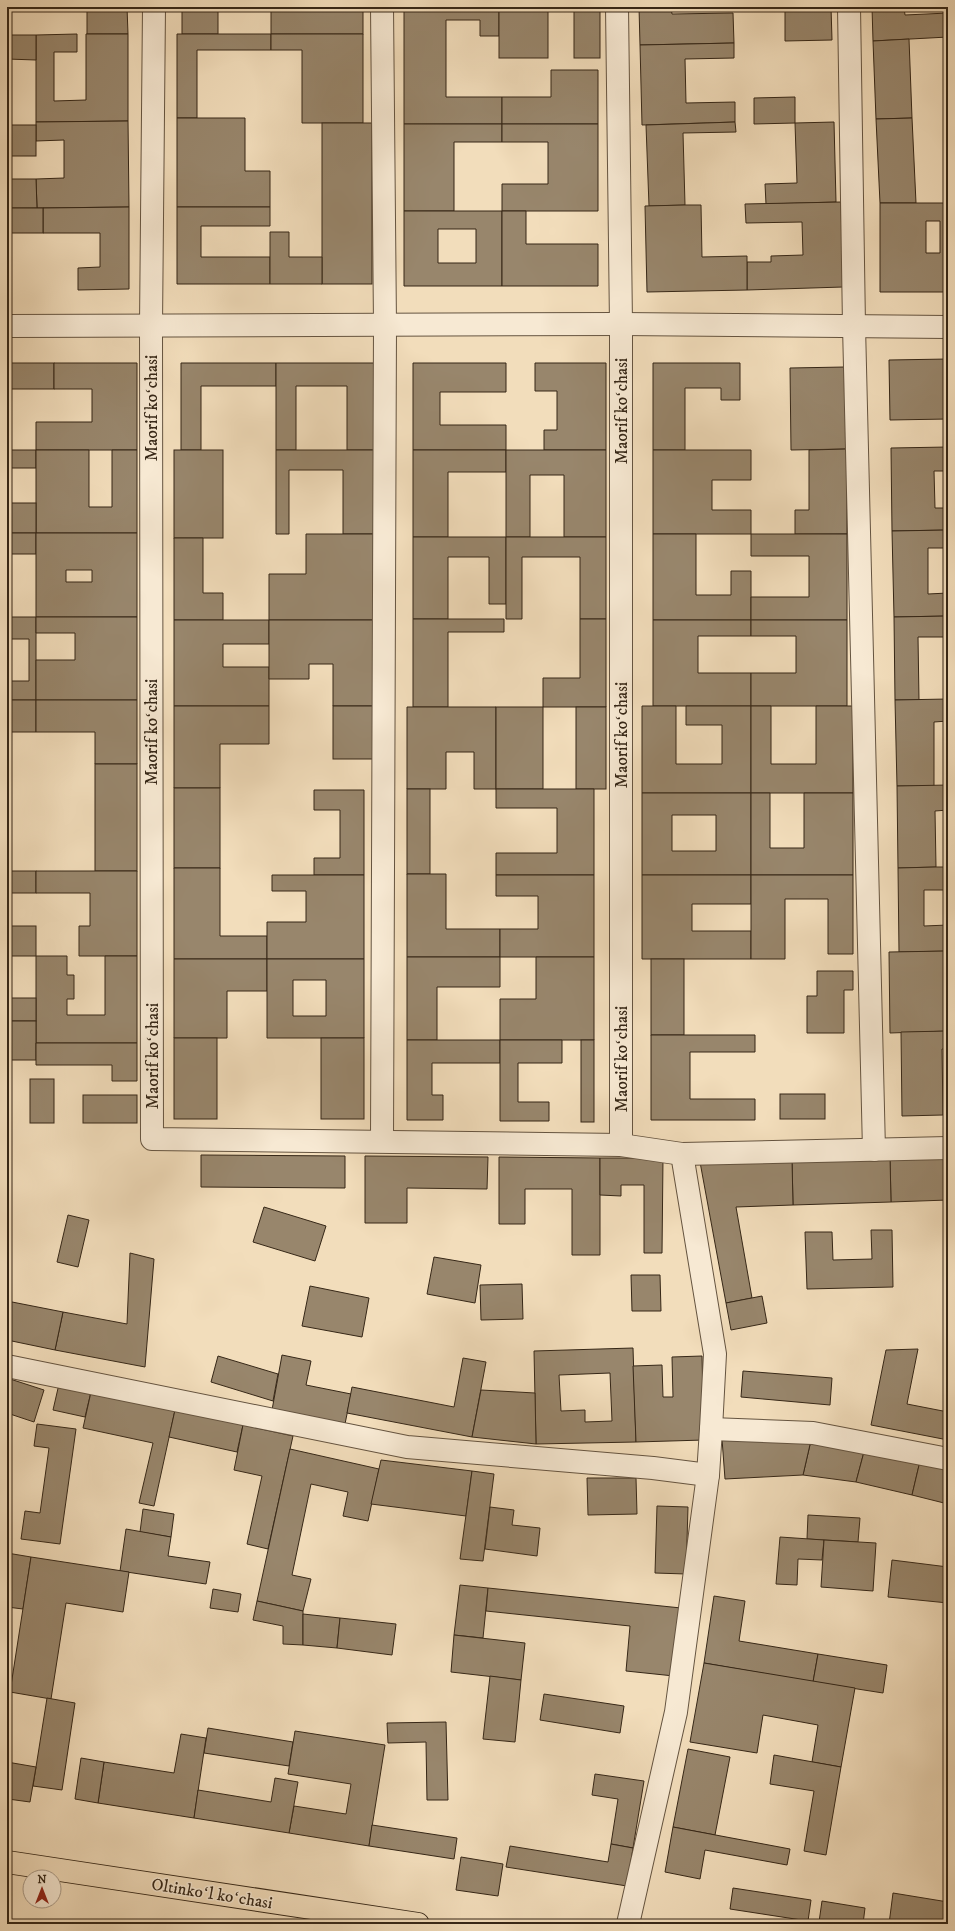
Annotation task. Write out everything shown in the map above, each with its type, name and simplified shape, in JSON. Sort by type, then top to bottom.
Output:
[{"type":"main road","name":"Oltinkoʻl koʻchasi","points":[[7,1862],[418,1924]]},
{"type":"street","name":"Maorif koʻchasi","points":[[154,7],[151,325],[152,1139],[382,1141]]},
{"type":"street","points":[[382,7],[385,325],[382,1141],[621,1145],[682,1154],[948,1148]]},
{"type":"street","name":"Maorif koʻchasi","points":[[617,7],[621,324],[621,1145]]},
{"type":"street","points":[[849,7],[854,326],[874,1150]]},
{"type":"street","points":[[7,326],[621,324],[948,327]]},
{"type":"street","points":[[628,1924],[676,1712],[708,1475],[715,1354],[682,1154]]},
{"type":"street","points":[[7,1366],[407,1447],[653,1468],[708,1475]]},
{"type":"street","points":[[711,1429],[813,1433],[948,1459]]},
{"type":"building","points":[[87,7],[127,7],[128,34],[87,34]]},
{"type":"building","points":[[182,7],[218,7],[218,34],[182,34]]},
{"type":"building","points":[[271,7],[363,7],[363,34],[271,34]]},
{"type":"building","points":[[404,7],[499,7],[499,36],[480,36],[480,20],[446,20],[446,97],[502,97],[502,124],[404,124]]},
{"type":"building","points":[[499,7],[548,7],[548,58],[499,58]]},
{"type":"building","points":[[574,7],[600,7],[600,58],[574,58]]},
{"type":"building","points":[[639,7],[671,7],[672,14],[733,13],[734,43],[640,45]]},
{"type":"building","points":[[785,7],[831,7],[832,40],[785,41]]},
{"type":"building","points":[[872,7],[904,7],[905,15],[948,13],[948,37],[873,41]]},
{"type":"building","points":[[77,34],[77,52],[54,52],[54,101],[86,100],[86,34],[128,34],[128,121],[36,122],[36,35]]},
{"type":"building","points":[[177,34],[271,34],[271,50],[197,50],[197,118],[177,118]]},
{"type":"building","points":[[271,34],[363,34],[363,123],[302,123],[302,50],[271,50]]},
{"type":"building","points":[[7,35],[36,35],[36,60],[7,59]]},
{"type":"building","points":[[909,39],[912,118],[876,119],[873,41]]},
{"type":"building","points":[[734,43],[734,58],[685,59],[686,103],[735,102],[735,122],[642,125],[640,45]]},
{"type":"building","points":[[551,70],[598,70],[598,124],[502,124],[502,97],[551,97]]},
{"type":"building","points":[[795,97],[795,123],[754,124],[754,98]]},
{"type":"building","points":[[177,118],[245,118],[245,171],[270,171],[270,207],[177,207]]},
{"type":"building","points":[[912,118],[916,203],[880,203],[876,119]]},
{"type":"building","points":[[128,121],[129,207],[37,208],[36,179],[64,178],[64,140],[36,141],[36,122]]},
{"type":"building","points":[[735,122],[736,132],[683,133],[685,205],[649,206],[646,125]]},
{"type":"building","points":[[834,122],[836,202],[766,204],[765,184],[797,183],[795,123]]},
{"type":"building","points":[[322,123],[372,123],[372,284],[322,284]]},
{"type":"building","points":[[404,124],[502,124],[502,142],[454,142],[454,211],[404,211]]},
{"type":"building","points":[[502,124],[598,124],[598,211],[502,211],[502,184],[548,184],[548,142],[502,142]]},
{"type":"building","points":[[7,125],[36,125],[36,156],[7,156]]},
{"type":"building","points":[[7,179],[36,179],[37,208],[7,208]]},
{"type":"building","points":[[841,202],[843,287],[747,290],[747,262],[771,262],[771,256],[803,255],[802,222],[746,223],[745,204]]},
{"type":"building","points":[[880,203],[948,203],[948,292],[880,292]],"holes":[[[926,221],[940,221],[940,253],[926,253]]]},
{"type":"building","points":[[701,205],[702,257],[747,256],[747,290],[647,292],[645,206]]},
{"type":"building","points":[[129,207],[129,289],[78,290],[78,268],[100,267],[100,233],[43,233],[43,208]]},
{"type":"building","points":[[177,207],[270,207],[270,226],[201,226],[201,257],[270,257],[270,284],[177,284]]},
{"type":"building","points":[[7,208],[43,208],[43,233],[7,233]]},
{"type":"building","points":[[404,211],[502,211],[502,286],[404,286]],"holes":[[[438,229],[476,229],[476,263],[438,263]]]},
{"type":"building","points":[[502,211],[526,211],[526,244],[598,244],[598,286],[502,286]]},
{"type":"building","points":[[270,232],[289,232],[289,257],[322,257],[322,284],[270,284]]},
{"type":"building","points":[[948,359],[948,419],[890,420],[889,360]]},
{"type":"building","points":[[7,363],[54,363],[54,389],[7,389]]},
{"type":"building","points":[[54,363],[137,363],[137,450],[36,450],[36,422],[92,422],[92,389],[54,389]]},
{"type":"building","points":[[181,363],[276,363],[276,386],[201,386],[201,450],[181,450]]},
{"type":"building","points":[[276,363],[374,363],[374,450],[347,450],[347,386],[296,386],[296,450],[276,450]]},
{"type":"building","points":[[413,363],[506,363],[506,392],[440,392],[440,425],[506,425],[506,450],[413,450]]},
{"type":"building","points":[[535,363],[606,363],[606,450],[544,450],[544,430],[557,430],[557,391],[535,391]]},
{"type":"building","points":[[653,363],[740,363],[740,400],[721,400],[721,388],[685,388],[685,450],[653,450]]},
{"type":"building","points":[[845,367],[847,449],[791,450],[790,368]]},
{"type":"building","points":[[948,447],[948,471],[934,471],[935,508],[948,508],[948,530],[892,531],[891,448]]},
{"type":"building","points":[[847,449],[847,534],[795,534],[795,510],[809,510],[809,450]]},
{"type":"building","points":[[7,450],[36,450],[36,468],[7,468]]},
{"type":"building","points":[[36,450],[89,450],[89,507],[112,507],[112,450],[137,450],[137,533],[36,533]]},
{"type":"building","points":[[174,450],[223,450],[223,538],[174,538]]},
{"type":"building","points":[[276,450],[374,450],[374,534],[343,534],[343,470],[289,470],[289,534],[276,534]]},
{"type":"building","points":[[413,450],[506,450],[506,472],[448,472],[448,537],[413,537]]},
{"type":"building","points":[[506,450],[606,450],[606,537],[564,537],[564,475],[530,475],[530,537],[506,537]]},
{"type":"building","points":[[653,450],[751,450],[751,480],[712,480],[712,510],[751,510],[751,534],[653,534]]},
{"type":"building","points":[[7,503],[36,503],[36,533],[7,533]]},
{"type":"building","points":[[948,530],[948,548],[928,548],[928,594],[948,593],[948,616],[894,617],[892,531]]},
{"type":"building","points":[[7,533],[36,533],[36,554],[7,554]]},
{"type":"building","points":[[36,533],[137,533],[137,617],[36,617]],"holes":[[[66,570],[92,570],[92,582],[66,582]]]},
{"type":"building","points":[[306,534],[374,534],[374,620],[269,620],[269,574],[306,574]]},
{"type":"building","points":[[653,534],[696,534],[696,595],[731,595],[731,571],[751,571],[751,620],[653,620]]},
{"type":"building","points":[[751,534],[847,534],[847,620],[751,620],[751,597],[809,597],[809,556],[751,556]]},
{"type":"building","points":[[413,537],[506,537],[506,604],[489,604],[489,557],[448,557],[448,619],[413,619]]},
{"type":"building","points":[[506,537],[606,537],[606,619],[580,619],[580,557],[522,557],[522,619],[506,619]]},
{"type":"building","points":[[174,538],[203,538],[203,593],[223,593],[223,620],[174,620]]},
{"type":"building","points":[[948,616],[948,637],[918,637],[919,700],[895,700],[894,617]]},
{"type":"building","points":[[7,617],[36,617],[36,700],[7,700],[7,681],[29,681],[29,639],[7,639]]},
{"type":"building","points":[[36,617],[137,617],[137,700],[36,700],[36,660],[75,660],[75,633],[36,633]]},
{"type":"building","points":[[413,619],[504,619],[504,632],[448,632],[448,707],[413,707]]},
{"type":"building","points":[[580,619],[606,619],[606,707],[543,707],[543,678],[580,678]]},
{"type":"building","points":[[174,620],[269,620],[269,644],[223,644],[223,667],[269,667],[269,706],[174,706]]},
{"type":"building","points":[[269,620],[374,620],[374,706],[333,706],[333,664],[309,664],[309,679],[269,679]]},
{"type":"building","points":[[653,620],[751,620],[751,636],[698,636],[698,673],[751,673],[751,706],[653,706]]},
{"type":"building","points":[[751,620],[847,620],[847,706],[751,706],[751,673],[796,673],[796,636],[751,636]]},
{"type":"building","points":[[948,699],[948,721],[934,722],[934,786],[897,786],[895,700]]},
{"type":"building","points":[[7,700],[36,700],[36,732],[10,732],[10,786],[7,786]]},
{"type":"building","points":[[36,700],[137,700],[137,764],[95,764],[95,732],[36,732]]},
{"type":"building","points":[[174,706],[269,706],[269,744],[220,744],[220,788],[174,788]]},
{"type":"building","points":[[333,706],[374,706],[374,759],[333,759]]},
{"type":"building","points":[[642,706],[676,706],[676,764],[722,764],[722,725],[686,725],[686,706],[751,706],[751,793],[642,793]]},
{"type":"building","points":[[751,706],[771,706],[771,764],[816,764],[816,706],[853,706],[853,793],[751,793]]},
{"type":"building","points":[[407,707],[496,707],[496,789],[474,789],[474,752],[446,752],[446,789],[407,789]]},
{"type":"building","points":[[496,707],[543,707],[543,789],[496,789]]},
{"type":"building","points":[[576,707],[606,707],[606,789],[576,789]]},
{"type":"building","points":[[95,764],[137,764],[137,871],[95,871]]},
{"type":"building","points":[[948,785],[948,810],[935,811],[936,867],[898,868],[897,786]]},
{"type":"building","points":[[174,788],[220,788],[220,868],[174,868]]},
{"type":"building","points":[[407,789],[430,789],[430,874],[407,874]]},
{"type":"building","points":[[496,789],[594,789],[594,875],[496,875],[496,853],[557,853],[557,808],[496,808]]},
{"type":"building","points":[[314,790],[364,790],[364,875],[314,875],[314,858],[340,858],[340,810],[314,810]]},
{"type":"building","points":[[642,793],[751,793],[751,875],[642,875]],"holes":[[[672,815],[716,815],[716,851],[672,851]]]},
{"type":"building","points":[[751,793],[770,793],[770,848],[804,848],[804,793],[853,793],[853,875],[751,875]]},
{"type":"building","points":[[948,867],[948,890],[924,890],[924,926],[948,925],[948,951],[899,952],[898,868]]},
{"type":"building","points":[[174,868],[220,868],[220,936],[267,936],[267,959],[174,959]]},
{"type":"building","points":[[7,871],[36,871],[36,893],[7,893]]},
{"type":"building","points":[[36,871],[137,871],[137,956],[79,956],[79,926],[90,926],[90,893],[36,893]]},
{"type":"building","points":[[407,874],[446,874],[446,929],[500,929],[500,957],[407,957]]},
{"type":"building","points":[[272,875],[364,875],[364,959],[267,959],[267,922],[306,922],[306,891],[272,891]]},
{"type":"building","points":[[496,875],[594,875],[594,957],[500,957],[500,929],[538,929],[538,896],[496,896]]},
{"type":"building","points":[[642,875],[751,875],[751,904],[692,904],[692,931],[751,931],[751,959],[642,959]]},
{"type":"building","points":[[751,875],[853,875],[853,954],[828,954],[828,899],[785,899],[785,959],[751,959]]},
{"type":"building","points":[[7,926],[36,926],[36,956],[7,956]]},
{"type":"building","points":[[948,951],[948,1031],[890,1033],[889,952]]},
{"type":"building","points":[[36,956],[67,956],[67,975],[74,975],[74,999],[67,999],[67,1015],[105,1015],[105,956],[137,956],[137,1043],[36,1043]]},
{"type":"building","points":[[407,957],[500,957],[500,987],[437,987],[437,1040],[407,1040]]},
{"type":"building","points":[[536,957],[594,957],[594,1040],[500,1040],[500,999],[536,999]]},
{"type":"building","points":[[174,959],[267,959],[267,991],[227,991],[227,1038],[174,1038]]},
{"type":"building","points":[[267,959],[364,959],[364,1038],[267,1038]],"holes":[[[293,980],[326,980],[326,1016],[293,1016]]]},
{"type":"building","points":[[651,959],[684,959],[684,1035],[651,1035]]},
{"type":"building","points":[[817,971],[853,971],[853,990],[844,990],[844,1033],[807,1033],[807,996],[817,996]]},
{"type":"building","points":[[7,998],[36,998],[36,1021],[7,1021]]},
{"type":"building","points":[[7,1021],[36,1021],[36,1060],[7,1060]]},
{"type":"building","points":[[948,1031],[948,1049],[942,1049],[943,1115],[902,1116],[901,1032]]},
{"type":"building","points":[[651,1035],[755,1035],[755,1052],[690,1052],[690,1099],[755,1099],[755,1120],[651,1120]]},
{"type":"building","points":[[174,1038],[217,1038],[217,1119],[174,1119]]},
{"type":"building","points":[[321,1038],[364,1038],[364,1119],[321,1119]]},
{"type":"building","points":[[407,1040],[500,1040],[500,1063],[432,1063],[432,1095],[443,1095],[443,1120],[407,1120]]},
{"type":"building","points":[[500,1040],[562,1040],[562,1063],[518,1063],[518,1102],[549,1102],[549,1121],[500,1121]]},
{"type":"building","points":[[581,1040],[594,1040],[594,1122],[581,1122]]},
{"type":"building","points":[[36,1043],[137,1043],[137,1081],[112,1081],[112,1065],[36,1065]]},
{"type":"building","points":[[30,1079],[54,1079],[54,1123],[30,1123]]},
{"type":"building","points":[[780,1094],[825,1094],[825,1119],[780,1119]]},
{"type":"building","points":[[83,1095],[137,1095],[137,1123],[83,1123]]},
{"type":"building","points":[[201,1155],[345,1156],[345,1188],[201,1187]]},
{"type":"building","points":[[948,1155],[948,1200],[891,1202],[890,1157]]},
{"type":"building","points":[[365,1156],[488,1157],[487,1189],[407,1188],[407,1223],[365,1223]]},
{"type":"building","points":[[499,1157],[600,1158],[600,1255],[572,1255],[572,1189],[525,1189],[525,1224],[499,1224]]},
{"type":"building","points":[[890,1157],[891,1202],[793,1205],[792,1160]]},
{"type":"building","points":[[600,1158],[663,1158],[662,1253],[644,1253],[644,1185],[621,1185],[621,1196],[600,1195]]},
{"type":"building","points":[[792,1160],[793,1205],[736,1207],[752,1298],[726,1303],[700,1162]]},
{"type":"building","points":[[264,1207],[326,1226],[315,1261],[253,1242]]},
{"type":"building","points":[[68,1215],[89,1220],[78,1267],[57,1262]]},
{"type":"building","points":[[871,1230],[892,1230],[893,1287],[807,1289],[805,1232],[832,1232],[833,1260],[872,1259]]},
{"type":"building","points":[[130,1253],[154,1259],[145,1367],[55,1350],[63,1312],[127,1324]]},
{"type":"building","points":[[434,1257],[481,1265],[475,1303],[427,1294]]},
{"type":"building","points":[[631,1275],[660,1275],[661,1311],[632,1311]]},
{"type":"building","points":[[522,1284],[523,1319],[481,1320],[480,1285]]},
{"type":"building","points":[[310,1286],[369,1298],[362,1337],[302,1326]]},
{"type":"building","points":[[762,1296],[767,1323],[731,1330],[726,1303]]},
{"type":"building","points":[[7,1301],[63,1312],[55,1350],[7,1340]]},
{"type":"building","points":[[633,1348],[636,1442],[536,1444],[534,1351]],"holes":[[[610,1373],[612,1421],[585,1422],[585,1410],[561,1411],[559,1375]]]},
{"type":"building","points":[[918,1349],[907,1404],[948,1412],[948,1440],[871,1425],[886,1350]]},
{"type":"building","points":[[282,1355],[311,1361],[306,1385],[351,1394],[345,1424],[272,1410]]},
{"type":"building","points":[[218,1356],[278,1374],[273,1401],[211,1382]]},
{"type":"building","points":[[702,1356],[704,1440],[636,1442],[633,1366],[662,1365],[663,1397],[673,1397],[672,1357]]},
{"type":"building","points":[[463,1358],[486,1362],[472,1437],[347,1413],[352,1387],[454,1407]]},
{"type":"building","points":[[743,1371],[832,1378],[830,1405],[741,1397]]},
{"type":"building","points":[[7,1378],[44,1390],[34,1422],[7,1413]]},
{"type":"building","points":[[59,1384],[91,1392],[85,1417],[53,1410]]},
{"type":"building","points":[[481,1390],[535,1393],[536,1444],[472,1437]]},
{"type":"building","points":[[91,1392],[175,1410],[154,1506],[139,1503],[153,1443],[83,1428]]},
{"type":"building","points":[[175,1410],[243,1425],[237,1452],[169,1437]]},
{"type":"building","points":[[37,1424],[76,1429],[60,1544],[21,1539],[25,1511],[40,1513],[49,1448],[34,1446]]},
{"type":"building","points":[[243,1425],[293,1436],[268,1549],[247,1544],[262,1476],[234,1470]]},
{"type":"building","points":[[812,1436],[865,1448],[856,1482],[803,1475]]},
{"type":"building","points":[[812,1436],[803,1475],[725,1479],[722,1439]]},
{"type":"building","points":[[865,1448],[920,1461],[912,1495],[856,1482]]},
{"type":"building","points":[[290,1449],[379,1469],[368,1521],[343,1516],[348,1492],[311,1484],[292,1575],[311,1579],[303,1611],[257,1601]]},
{"type":"building","points":[[381,1460],[472,1471],[466,1516],[371,1504]]},
{"type":"building","points":[[920,1461],[948,1465],[948,1504],[912,1495]]},
{"type":"building","points":[[472,1471],[494,1474],[483,1561],[460,1559]]},
{"type":"building","points":[[587,1478],[636,1478],[637,1514],[588,1515]]},
{"type":"building","points":[[657,1506],[688,1507],[686,1574],[655,1573]]},
{"type":"building","points":[[490,1507],[514,1510],[512,1525],[540,1528],[537,1556],[485,1549]]},
{"type":"building","points":[[143,1509],[174,1514],[171,1537],[140,1532]]},
{"type":"building","points":[[808,1515],[860,1518],[858,1542],[807,1539]]},
{"type":"building","points":[[126,1529],[171,1537],[168,1556],[210,1562],[206,1584],[120,1571]]},
{"type":"building","points":[[780,1537],[824,1540],[822,1560],[798,1559],[797,1585],[776,1584]]},
{"type":"building","points":[[824,1540],[876,1543],[873,1591],[821,1587]]},
{"type":"building","points":[[7,1553],[31,1557],[23,1609],[7,1607]]},
{"type":"building","points":[[31,1557],[129,1572],[123,1612],[66,1603],[51,1699],[10,1692]]},
{"type":"building","points":[[892,1560],[948,1567],[948,1603],[888,1597]]},
{"type":"building","points":[[460,1585],[488,1588],[483,1638],[454,1635]]},
{"type":"building","points":[[488,1588],[681,1608],[674,1676],[626,1671],[630,1626],[486,1611]]},
{"type":"building","points":[[213,1589],[241,1594],[238,1612],[210,1608]]},
{"type":"building","points":[[714,1596],[745,1601],[739,1641],[818,1654],[813,1682],[704,1663]]},
{"type":"building","points":[[257,1601],[303,1611],[303,1645],[283,1644],[283,1626],[253,1620]]},
{"type":"building","points":[[303,1614],[340,1618],[337,1648],[303,1645]]},
{"type":"building","points":[[340,1618],[396,1624],[392,1655],[337,1648]]},
{"type":"building","points":[[454,1635],[525,1643],[521,1680],[451,1672]]},
{"type":"building","points":[[818,1654],[887,1665],[883,1693],[813,1682]]},
{"type":"building","points":[[704,1663],[855,1688],[841,1767],[812,1762],[818,1725],[763,1715],[757,1753],[690,1742]]},
{"type":"building","points":[[490,1676],[521,1680],[515,1742],[483,1739]]},
{"type":"building","points":[[544,1694],[624,1706],[620,1733],[540,1720]]},
{"type":"building","points":[[47,1698],[75,1703],[62,1790],[33,1786]]},
{"type":"building","points":[[446,1722],[448,1800],[427,1800],[426,1742],[388,1743],[387,1723]]},
{"type":"building","points":[[208,1728],[293,1742],[289,1766],[204,1753]]},
{"type":"building","points":[[295,1731],[385,1745],[369,1846],[289,1833],[294,1806],[346,1814],[351,1784],[288,1774]]},
{"type":"building","points":[[181,1734],[206,1738],[194,1818],[98,1803],[104,1762],[174,1773]]},
{"type":"building","points":[[688,1749],[730,1757],[715,1835],[673,1827]]},
{"type":"building","points":[[774,1755],[841,1767],[826,1855],[804,1851],[814,1791],[770,1784]]},
{"type":"building","points":[[81,1758],[104,1762],[98,1803],[75,1799]]},
{"type":"building","points":[[7,1762],[36,1767],[30,1802],[8,1799]]},
{"type":"building","points":[[595,1774],[644,1781],[633,1848],[611,1844],[618,1799],[592,1795]]},
{"type":"building","points":[[275,1778],[298,1782],[289,1833],[194,1818],[198,1790],[271,1802]]},
{"type":"building","points":[[372,1825],[457,1838],[454,1859],[369,1846]]},
{"type":"building","points":[[673,1827],[790,1849],[787,1865],[705,1850],[700,1879],[665,1872]]},
{"type":"building","points":[[611,1844],[633,1848],[627,1886],[506,1867],[510,1846],[608,1862]]},
{"type":"building","points":[[461,1857],[503,1864],[498,1896],[456,1890]]},
{"type":"building","points":[[733,1888],[811,1900],[808,1921],[730,1909]]},
{"type":"building","points":[[893,1893],[948,1902],[948,1924],[889,1924]]},
{"type":"building","points":[[822,1901],[865,1908],[863,1924],[819,1922]]}]
